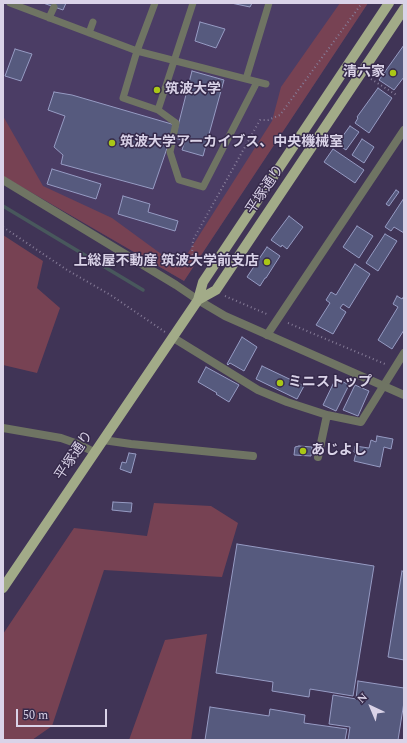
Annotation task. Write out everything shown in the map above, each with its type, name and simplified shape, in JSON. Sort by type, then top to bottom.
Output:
[{"type":"main road","name":"平塚通り","points":[[3,588],[198,300],[202,282],[389,3]]},
{"type":"main road","name":"平塚通り","points":[[198,300],[216,290],[404,9]]},
{"type":"street","points":[[267,335],[404,130]]},
{"type":"street","points":[[3,180],[225,316],[404,395]]},
{"type":"street","points":[[172,337],[258,390],[287,402],[361,422],[404,353]]},
{"type":"street","points":[[318,457],[327,414]]},
{"type":"street","points":[[3,428],[61,438],[94,452]]},
{"type":"street","points":[[103,440],[253,456]]},
{"type":"lane","points":[[10,3],[137,51],[266,84]]},
{"type":"lane","points":[[155,3],[137,51],[123,98],[158,110],[176,123],[170,152],[179,180],[203,187],[257,82]]},
{"type":"lane","points":[[158,110],[193,3]]},
{"type":"lane","points":[[246,78],[269,3]]},
{"type":"lane","points":[[50,18],[54,7]]},
{"type":"lane","points":[[89,33],[92,22]]},
{"type":"path","points":[[200,264],[194,258],[192,253],[193,240],[260,120],[268,120],[280,116],[362,3]]},
{"type":"path","points":[[371,79],[398,96]]},
{"type":"path","points":[[3,227],[67,270],[109,294],[172,337]]},
{"type":"path","points":[[225,296],[394,369]]},
{"type":"shaded area","name":"筑波大学","points":[[3,3],[368,3],[184,281],[3,176]]},
{"type":"shaded area","points":[[340,3],[368,3],[184,281],[3,176],[3,116],[43,186],[112,218],[179,267],[272,121],[281,87]]},
{"type":"shaded area","points":[[3,235],[43,261],[37,288],[60,308],[37,373],[3,365]]},
{"type":"shaded area","points":[[154,503],[211,506],[238,523],[222,577],[104,570],[52,726],[32,740],[3,740],[3,634],[74,528],[147,536]]},
{"type":"shaded area","points":[[207,634],[191,740],[129,740],[165,640]]},
{"type":"building","points":[[43,3],[66,3],[63,10]]},
{"type":"building","points":[[231,3],[252,3],[250,7]]},
{"type":"building","points":[[200,22],[225,29],[216,48],[195,41]]},
{"type":"building","points":[[404,45],[404,77],[394,90],[379,80]]},
{"type":"building","points":[[15,49],[32,54],[21,81],[5,76]]},
{"type":"building","points":[[192,71],[224,80],[203,156],[182,150],[185,141],[175,138]]},
{"type":"building","points":[[378,88],[392,98],[369,133],[355,123],[358,118],[357,117]]},
{"type":"building","name":"筑波大学アーカイブス、中央機械室","points":[[54,92],[72,95],[175,125],[153,189],[61,164],[63,155],[54,147],[65,116],[48,110]]},
{"type":"building","points":[[350,126],[359,132],[346,150],[337,144]]},
{"type":"building","points":[[362,139],[374,147],[364,163],[352,155]]},
{"type":"building","points":[[333,149],[364,170],[355,183],[324,162]]},
{"type":"building","points":[[52,169],[101,184],[96,199],[47,184]]},
{"type":"building","points":[[396,190],[399,192],[389,206],[386,204]]},
{"type":"building","points":[[123,196],[150,204],[148,212],[178,221],[175,231],[118,214]]},
{"type":"building","points":[[404,198],[404,233],[394,227],[391,231],[385,227]]},
{"type":"building","points":[[289,216],[303,227],[287,249],[271,240]]},
{"type":"building","points":[[357,226],[373,236],[359,258],[343,247]]},
{"type":"building","points":[[385,234],[397,241],[378,271],[366,263]]},
{"type":"building","name":"上総屋不動産 筑波大学前支店","points":[[267,247],[280,256],[260,286],[247,277]]},
{"type":"building","points":[[355,264],[370,274],[349,308],[343,304],[340,308],[346,312],[333,334],[316,325],[330,303],[326,300],[331,292],[336,295]]},
{"type":"building","points":[[397,296],[402,299],[404,296],[404,330],[392,349],[378,340],[398,307],[393,304]]},
{"type":"building","points":[[242,337],[257,347],[244,371],[230,363],[228,365],[227,364]]},
{"type":"building","name":"ミニストップ","points":[[262,366],[304,386],[297,399],[256,379]]},
{"type":"building","points":[[206,367],[239,385],[229,402],[198,382]]},
{"type":"building","points":[[336,378],[349,385],[336,411],[323,405]]},
{"type":"building","points":[[355,385],[369,391],[358,416],[343,410]]},
{"type":"building","points":[[377,436],[393,439],[391,449],[384,447],[380,467],[354,461],[356,453],[354,452],[355,446],[369,448],[371,440],[376,442]]},
{"type":"building","name":"あじよし","points":[[295,447],[312,447],[311,456],[294,455]]},
{"type":"building","points":[[129,453],[136,454],[131,473],[120,469],[122,462],[126,463]]},
{"type":"building","points":[[113,502],[132,503],[131,512],[112,510]]},
{"type":"building","points":[[237,544],[374,566],[353,696],[310,689],[309,697],[272,691],[273,682],[216,673]]},
{"type":"building","points":[[402,571],[404,572],[404,660],[388,657]]},
{"type":"building","points":[[358,681],[404,688],[404,702],[398,740],[348,740],[350,727],[329,724],[333,695],[356,699]]},
{"type":"building","points":[[210,707],[269,716],[270,709],[305,715],[304,723],[347,729],[345,740],[205,740]]},
{"type":"waterway","points":[[3,206],[143,290]]},
{"type":"place","name":"清六家","points":[[393,73]]},
{"type":"place","name":"筑波大学","points":[[157,90]]},
{"type":"place","name":"筑波大学アーカイブス、中央機械室","points":[[112,143]]},
{"type":"place","name":"上総屋不動産 筑波大学前支店","points":[[267,262]]},
{"type":"place","name":"ミニストップ","points":[[280,383]]},
{"type":"place","name":"あじよし","points":[[303,451]]}]
